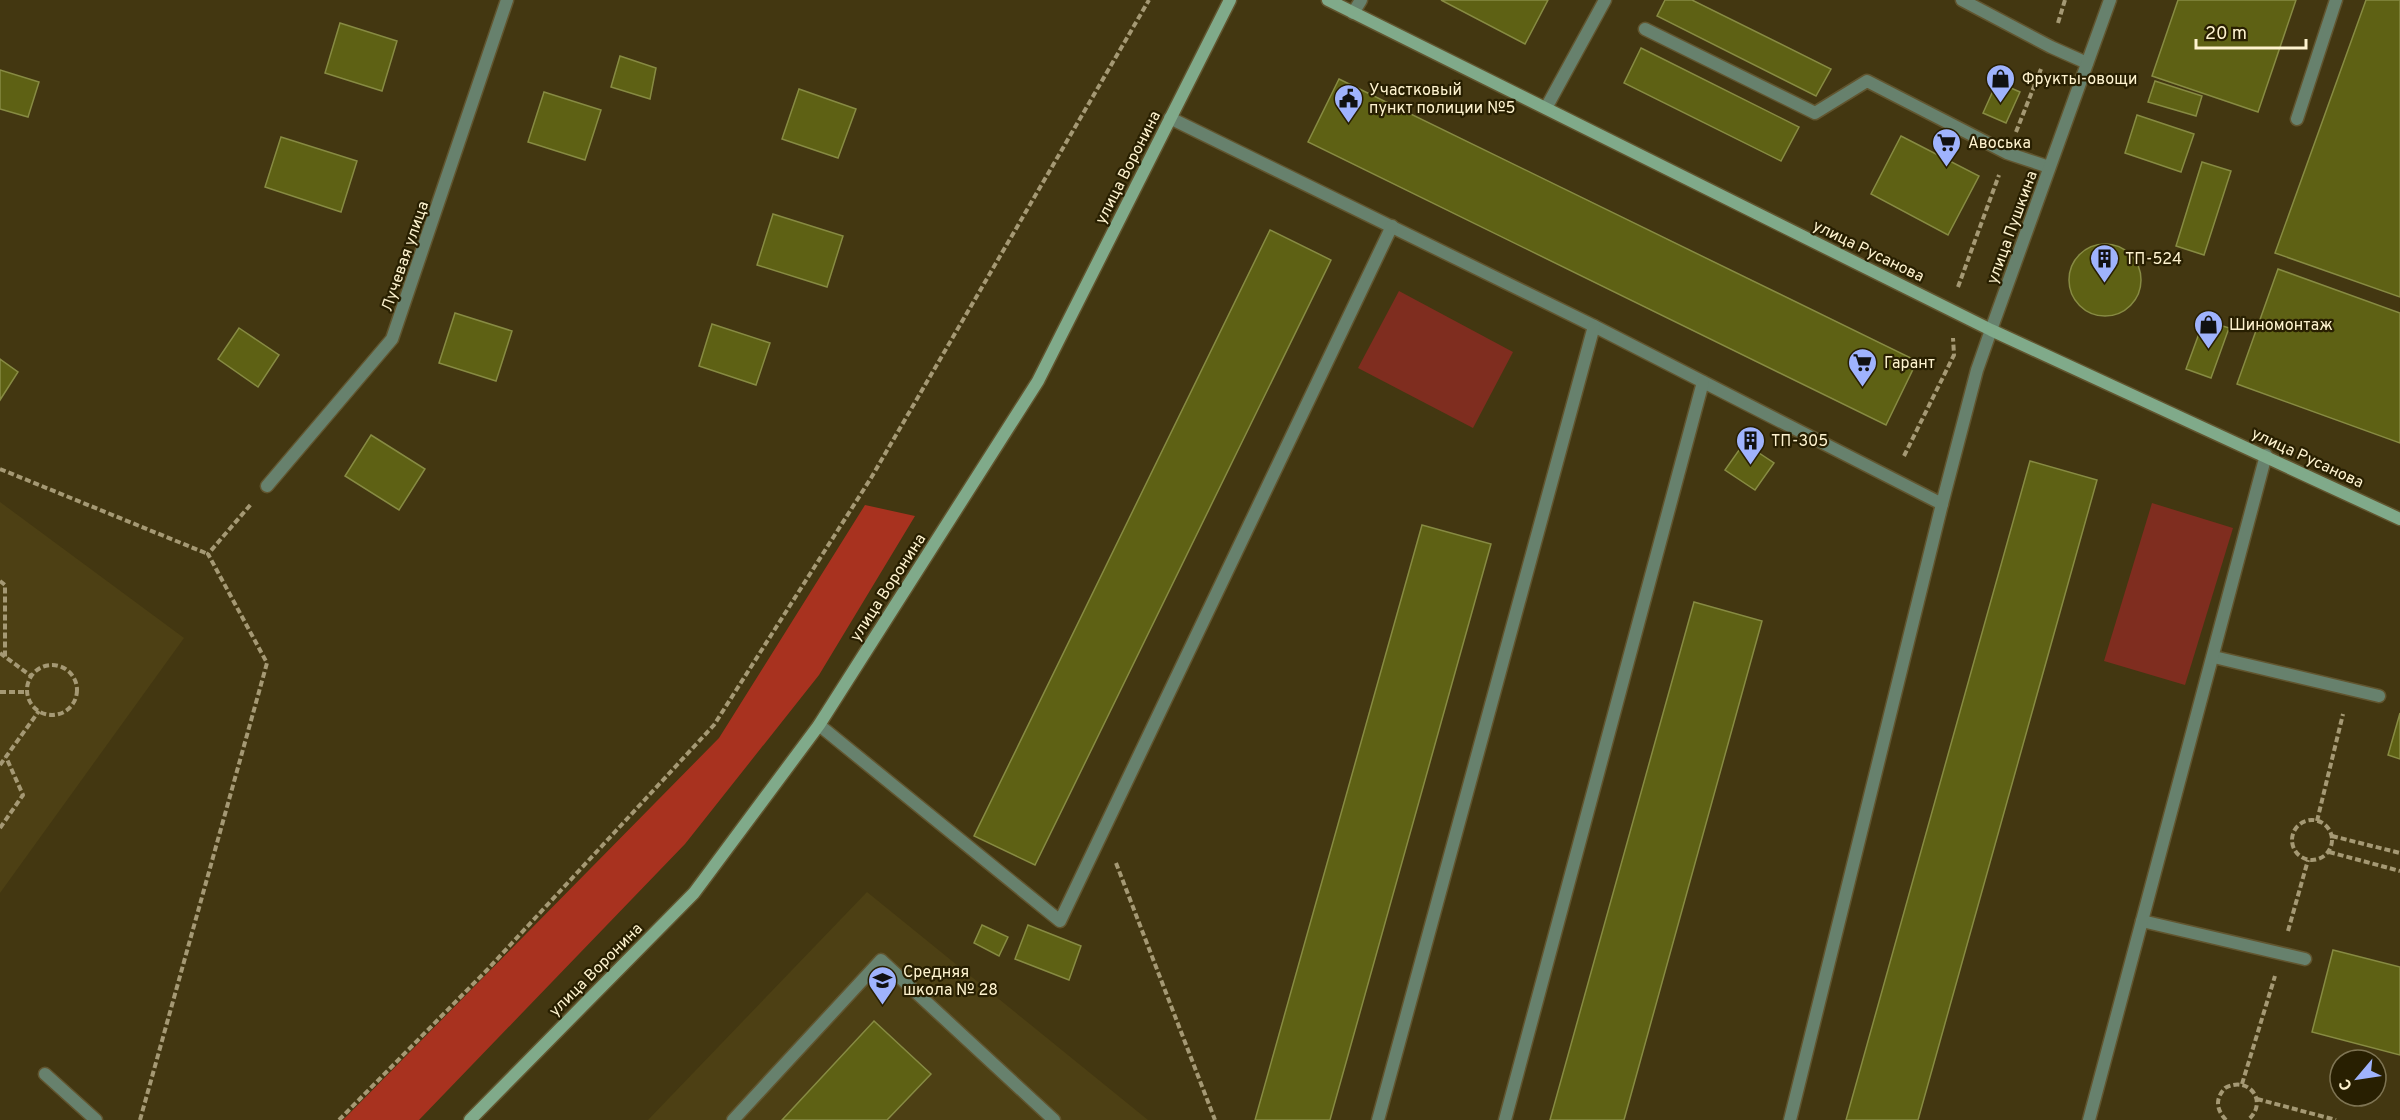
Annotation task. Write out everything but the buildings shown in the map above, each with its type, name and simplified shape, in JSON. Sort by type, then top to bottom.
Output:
[{"type":"street","name":"Лучевая улица","points":[[267,486],[392,339],[507,0]]},
{"type":"street","name":"улица Воронина","points":[[470,1120],[694,893],[819,725],[1038,381],[1230,0]]},
{"type":"street","name":"улица Русанова","points":[[1328,0],[1991,330],[2266,455],[2400,519]]},
{"type":"street","points":[[1353,13],[1361,0]]},
{"type":"street","points":[[1546,108],[1605,0]]},
{"type":"street","points":[[1962,0],[2051,47],[2087,63]]},
{"type":"street","name":"улица Пушкина","points":[[1790,1120],[1977,370],[2110,0]]},
{"type":"street","points":[[2298,119],[2336,0]]},
{"type":"street","points":[[1645,29],[1815,113],[1867,81],[2007,153],[2049,167]]},
{"type":"street","points":[[1170,118],[1594,326],[1942,504]]},
{"type":"street","points":[[819,725],[1060,921],[1392,226]]},
{"type":"street","points":[[1378,1120],[1594,326]]},
{"type":"street","points":[[1505,1120],[1703,382]]},
{"type":"street","points":[[2089,1120],[2266,455]]},
{"type":"street","points":[[2214,657],[2379,696]]},
{"type":"street","points":[[2142,921],[2305,959]]},
{"type":"street","points":[[733,1120],[881,960],[1054,1120]]},
{"type":"street","points":[[45,1074],[96,1120]]},
{"type":"path","points":[[339,1120],[487,970],[714,725],[871,478],[1149,0]]},
{"type":"path","points":[[1893,479],[1954,355],[1950,309],[2007,153],[2051,47],[2065,0]]},
{"type":"path","points":[[0,469],[208,554],[267,663],[140,1120]]},
{"type":"path","points":[[208,554],[267,486]]},
{"type":"path","points":[[0,581],[5,585],[5,657]]},
{"type":"path","points":[[0,653],[31,676]]},
{"type":"path","points":[[52,664],[68,670],[74,676],[77,684],[75,700],[64,712],[56,715],[39,711],[33,706],[28,692],[31,676],[36,670],[52,664]]},
{"type":"path","points":[[2317,821],[2349,689]]},
{"type":"path","points":[[0,692],[28,692]]},
{"type":"path","points":[[0,765],[39,711]]},
{"type":"path","points":[[0,828],[23,795],[6,757]]},
{"type":"path","points":[[2306,821],[2317,821],[2328,828],[2332,836],[2329,852],[2322,858],[2308,860],[2301,857],[2293,845],[2292,837],[2299,825],[2306,821]]},
{"type":"path","points":[[1103,830],[1215,1120]]},
{"type":"path","points":[[2332,836],[2400,854]]},
{"type":"path","points":[[2329,852],[2400,871]]},
{"type":"path","points":[[2226,1120],[2218,1108],[2217,1101],[2225,1088],[2242,1084],[2253,1091],[2257,1099],[2254,1115],[2248,1120]]},
{"type":"path","points":[[2257,1099],[2336,1120]]},
{"type":"shaded area","points":[[1399,291],[1513,352],[1473,428],[1358,368]]},
{"type":"shaded area","points":[[0,502],[184,638],[0,893]]},
{"type":"shaded area","points":[[2152,503],[2233,528],[2185,685],[2104,661]]},
{"type":"shaded area","points":[[865,505],[915,516],[819,675],[685,844],[419,1120],[343,1120],[719,738]]},
{"type":"shaded area","name":"Средняя школа № 28","points":[[867,892],[1148,1120],[648,1120]]},
{"type":"place","name":"Фрукты-овощи","points":[[2001,104]]},
{"type":"place","name":"Участковый пункт полиции №5","points":[[1348,124]]},
{"type":"place","name":"Авоська","points":[[1947,168]]},
{"type":"place","name":"ТП-524","points":[[2104,284]]},
{"type":"place","name":"Шиномонтаж","points":[[2208,350]]},
{"type":"place","name":"Гарант","points":[[1863,388]]},
{"type":"place","name":"ТП-305","points":[[1750,466]]},
{"type":"place","name":"Средняя школа № 28","points":[[882,1006]]}]
